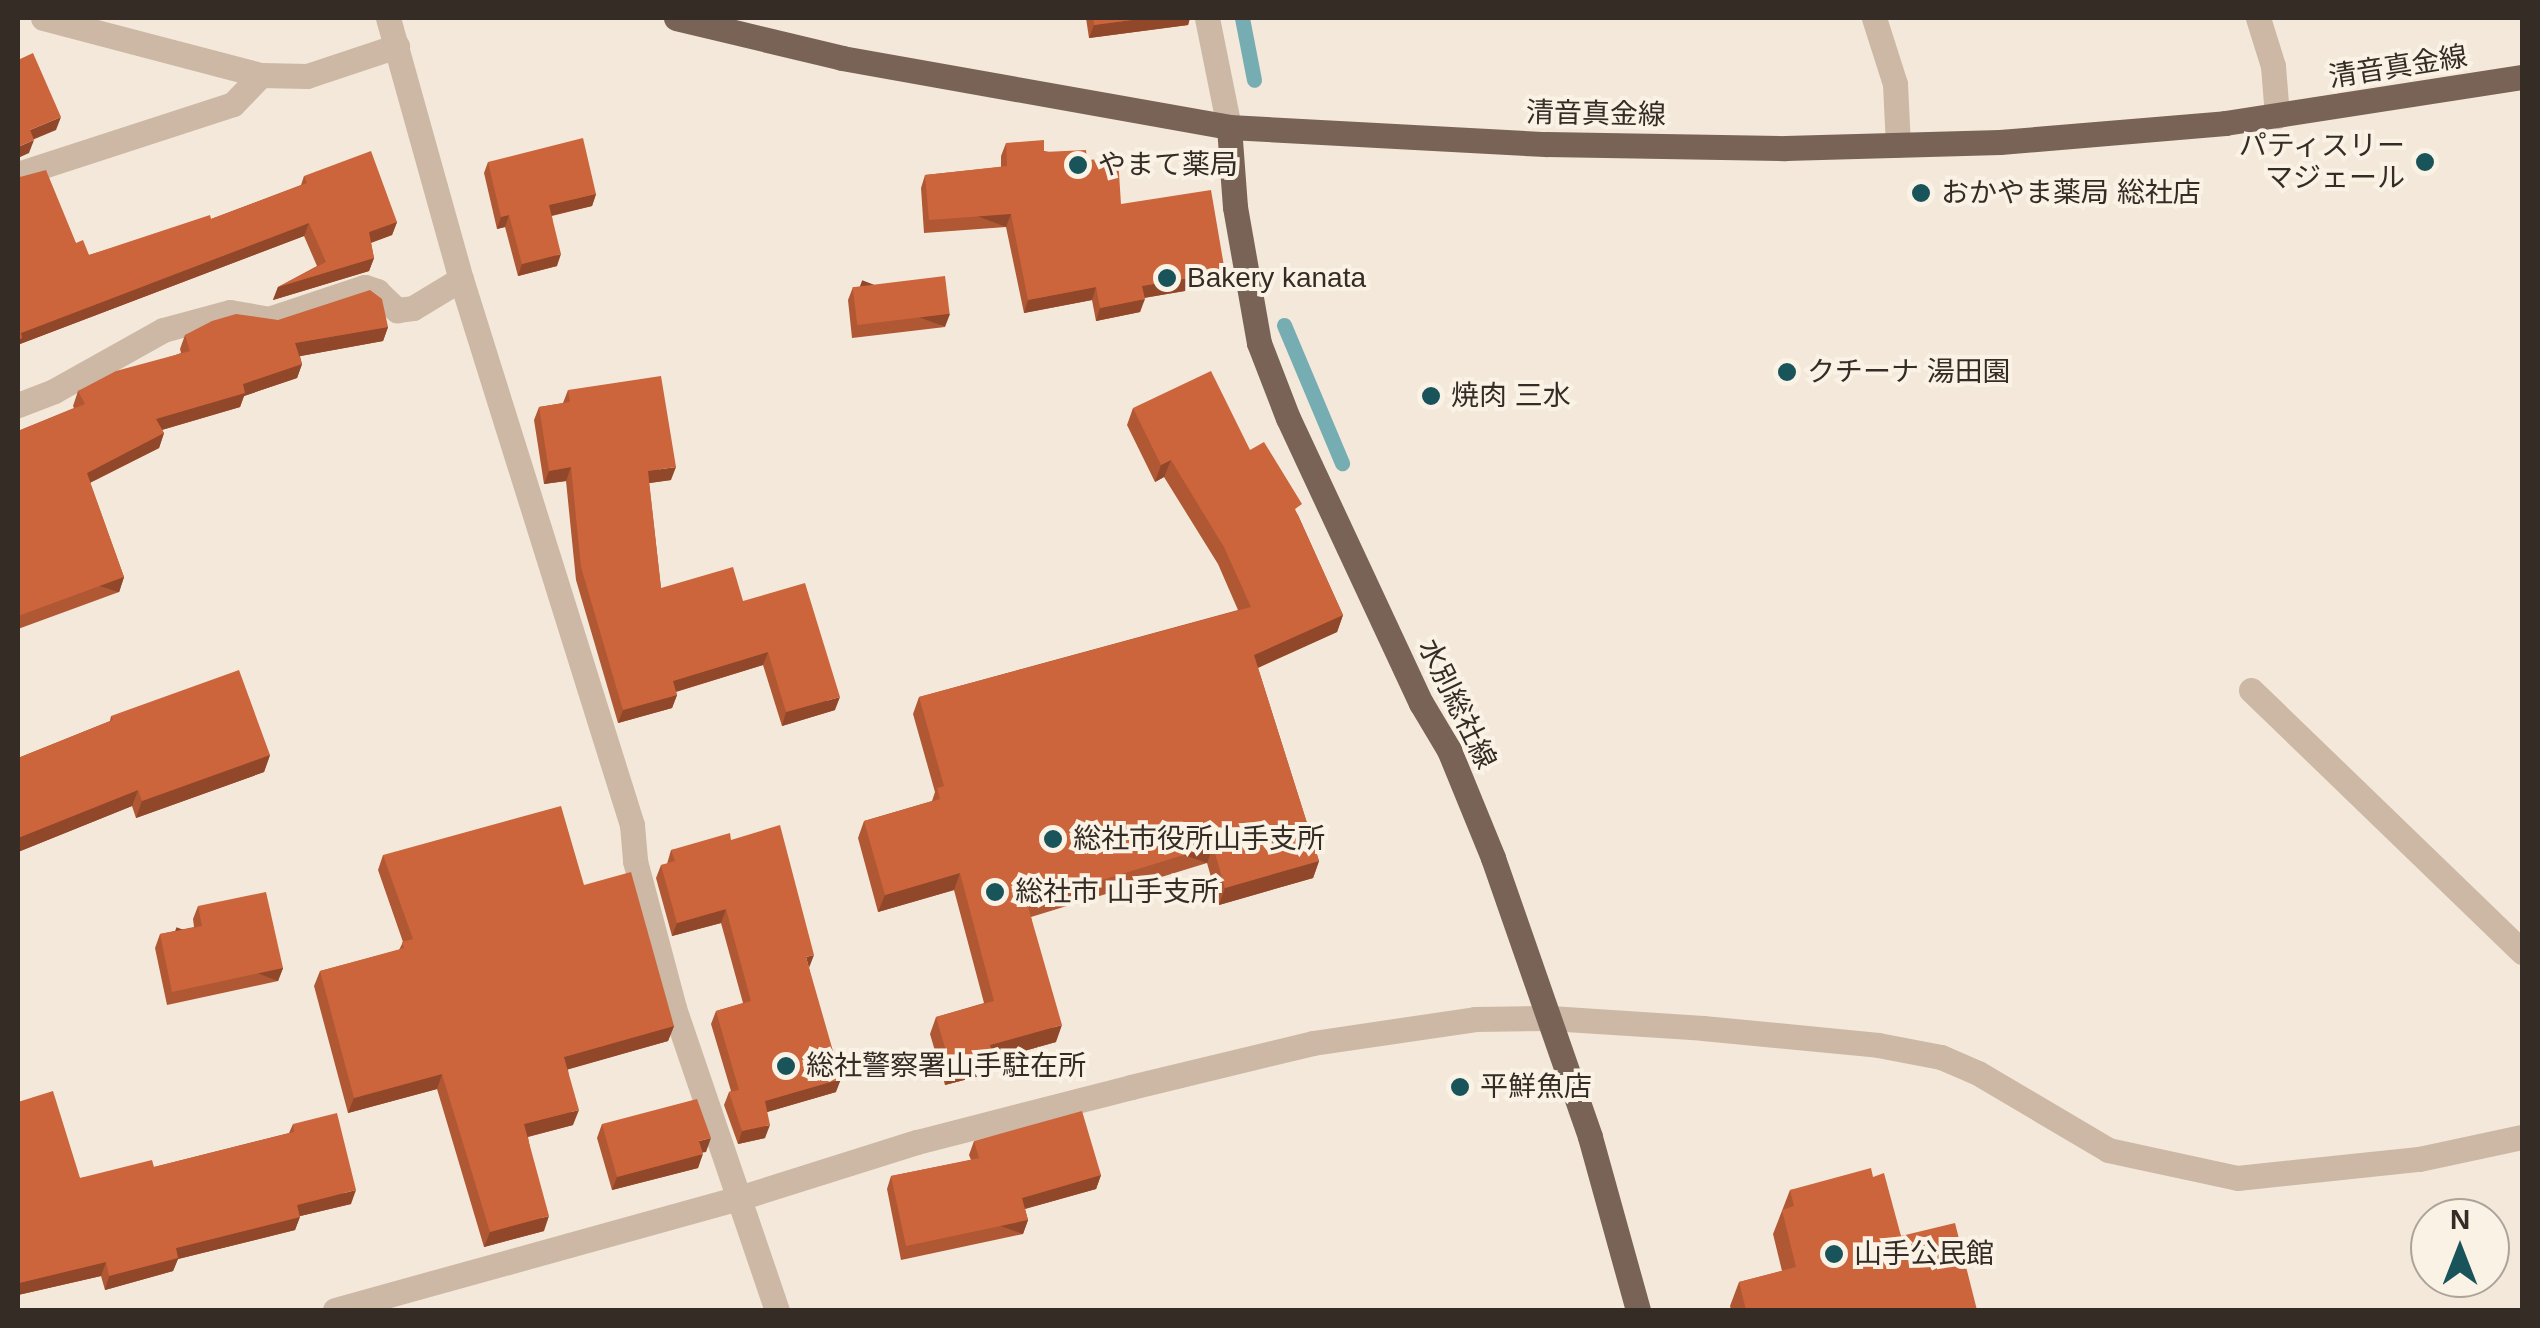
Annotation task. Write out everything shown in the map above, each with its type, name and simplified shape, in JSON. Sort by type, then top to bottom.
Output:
[{"type":"main road","name":"清音真金線","points":[[676,18],[897,69],[1229,127],[1546,144],[2000,142],[2278,116],[2522,77]]},
{"type":"main road","name":"水別総社線","points":[[1229,127],[1236,206],[1259,343],[1288,418],[1421,703],[1449,750],[1550,1018],[1590,1137],[1638,1310]]},
{"type":"street","points":[[43,18],[261,75],[307,76],[396,46]]},
{"type":"street","points":[[388,18],[461,278],[632,824],[634,861],[674,1008],[777,1310]]},
{"type":"street","points":[[1207,18],[1229,127]]},
{"type":"street","points":[[1874,18],[1895,84],[1898,145]]},
{"type":"street","points":[[2258,18],[2274,66],[2278,116]]},
{"type":"street","points":[[18,174],[233,104],[261,75]]},
{"type":"street","points":[[18,405],[54,391],[163,330],[230,312],[268,319],[364,288],[397,310],[413,308],[461,278]]},
{"type":"street","points":[[2251,690],[2522,952]]},
{"type":"street","points":[[335,1310],[739,1198],[917,1142],[1313,1043],[1475,1020],[1550,1018],[1878,1044],[1940,1057],[1978,1073],[2108,1150],[2237,1178],[2280,1177],[2419,1160],[2522,1137]]},
{"type":"building","points":[[1093,18],[1147,18],[1094,25]]},
{"type":"building","points":[[33,53],[61,117],[30,130],[34,140],[18,147],[18,60]]},
{"type":"building","points":[[583,138],[596,194],[549,205],[561,254],[522,264],[509,215],[501,217],[488,162]]},
{"type":"building","points":[[1044,140],[1044,152],[1086,150],[1087,160],[1118,158],[1121,204],[1211,190],[1225,272],[1142,286],[1145,299],[1100,308],[1096,287],[1028,300],[1011,214],[929,220],[925,175],[1007,166],[1006,143]]},
{"type":"building","points":[[371,151],[397,222],[369,232],[374,258],[278,287],[326,262],[309,223],[21,333],[18,340],[18,174],[20,177],[46,170],[76,243],[83,240],[89,255],[210,215],[211,219],[307,183],[304,176]]},
{"type":"building","points":[[945,276],[950,314],[857,325],[853,287]]},
{"type":"building","points":[[370,290],[382,299],[388,327],[295,343],[302,364],[243,384],[245,393],[156,419],[164,433],[87,473],[124,577],[18,616],[18,431],[85,404],[78,391],[116,371],[190,351],[185,335],[212,321],[236,314],[278,320]]},
{"type":"building","points":[[1211,371],[1250,450],[1264,442],[1302,504],[1295,509],[1343,615],[1254,655],[1319,861],[1225,888],[1213,846],[1027,903],[1062,1025],[990,1045],[993,1057],[951,1068],[936,1017],[994,1001],[960,873],[885,895],[864,821],[940,799],[937,788],[944,786],[919,697],[1251,607],[1224,547],[1171,460],[1161,465],[1133,408]]},
{"type":"building","points":[[661,376],[676,467],[648,471],[661,588],[733,567],[743,601],[805,583],[840,697],[786,712],[768,652],[673,681],[677,695],[623,710],[581,567],[571,467],[549,471],[539,407],[570,402],[568,390]]},
{"type":"building","points":[[239,670],[270,755],[142,801],[138,790],[18,838],[18,758],[113,720],[111,716]]},
{"type":"building","points":[[561,806],[584,885],[631,872],[674,1026],[564,1057],[579,1110],[524,1124],[549,1216],[490,1232],[442,1074],[354,1098],[320,971],[404,948],[402,942],[413,939],[383,855]]},
{"type":"building","points":[[780,825],[814,955],[806,957],[841,1079],[765,1101],[770,1125],[742,1131],[729,1092],[739,1090],[716,1011],[751,1001],[726,909],[677,923],[661,865],[675,861],[671,850],[730,833],[731,840]]},
{"type":"building","points":[[266,892],[283,968],[172,992],[160,934],[202,926],[198,906]]},
{"type":"building","points":[[53,1091],[80,1178],[152,1160],[154,1167],[294,1132],[293,1124],[337,1113],[356,1190],[297,1205],[300,1217],[176,1248],[178,1258],[109,1276],[106,1262],[19,1283],[18,1102]]},
{"type":"building","points":[[697,1099],[711,1138],[699,1141],[703,1154],[617,1177],[602,1124]]},
{"type":"building","points":[[1082,1111],[1101,1175],[1022,1198],[1028,1220],[906,1246],[891,1176],[979,1158],[974,1141]]},
{"type":"building","name":"山手公民館","points":[[1871,1168],[1873,1177],[1884,1173],[1901,1236],[1955,1223],[1977,1310],[1746,1310],[1739,1282],[1796,1267],[1782,1210],[1794,1206],[1790,1190]]},
{"type":"waterway","points":[[1242,18],[1254,80]]},
{"type":"waterway","points":[[1284,325],[1342,463]]},
{"type":"place","name":"パティスリー マジェール","points":[[2425,162]]},
{"type":"place","name":"やまて薬局","points":[[1078,165]]},
{"type":"place","name":"おかやま薬局 総社店","points":[[1921,193]]},
{"type":"place","name":"Bakery kanata","points":[[1167,278]]},
{"type":"place","name":"クチーナ 湯田園","points":[[1787,372]]},
{"type":"place","name":"焼肉 三水","points":[[1431,396]]},
{"type":"place","name":"総社市役所山手支所","points":[[1053,839]]},
{"type":"place","name":"総社市 山手支所","points":[[995,892]]},
{"type":"place","name":"総社警察署山手駐在所","points":[[786,1066]]},
{"type":"place","name":"平鮮魚店","points":[[1460,1087]]},
{"type":"place","name":"山手公民館","points":[[1834,1254]]}]
